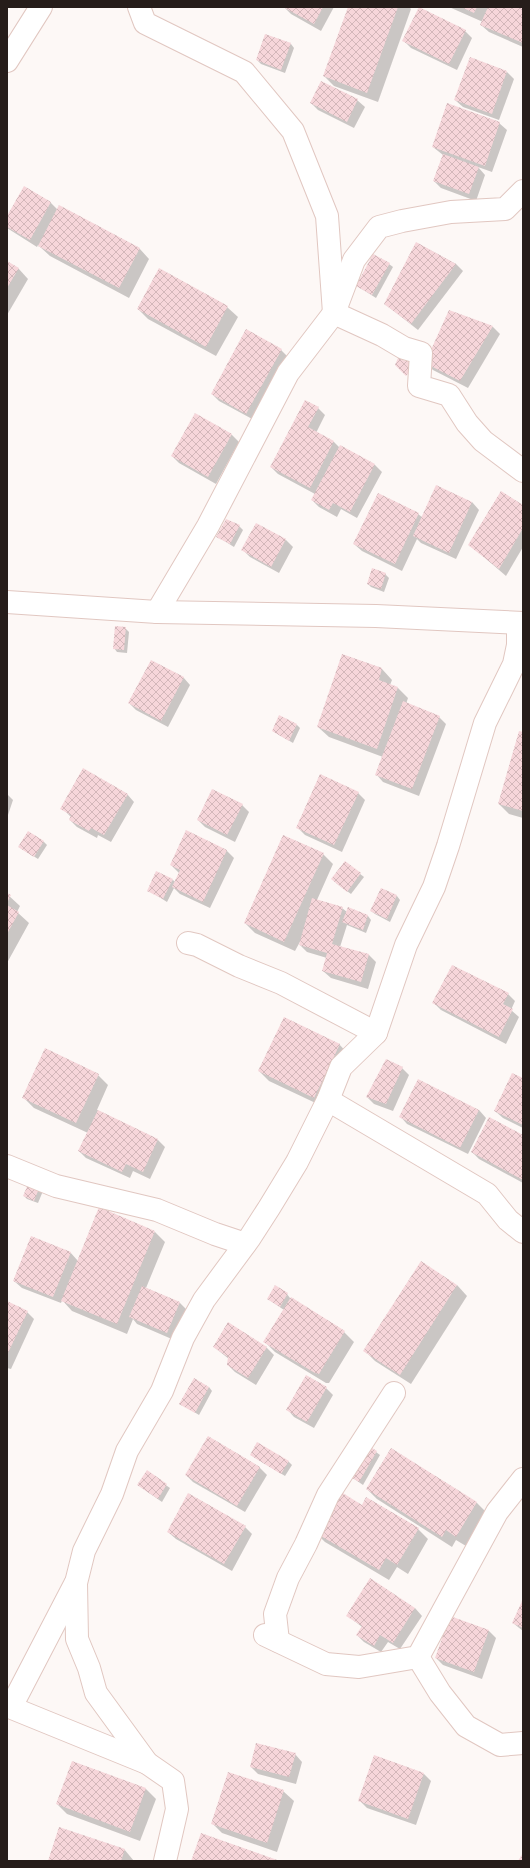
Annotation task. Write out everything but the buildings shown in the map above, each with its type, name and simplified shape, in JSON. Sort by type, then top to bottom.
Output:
[{"type":"street","points":[[7,61],[41,7]]},
{"type":"street","points":[[139,7],[145,23],[244,72],[293,131],[327,216],[334,313]]},
{"type":"street","points":[[157,612],[219,506],[288,373],[334,313],[354,260],[379,228],[402,221],[451,212],[505,209],[523,191]]},
{"type":"street","points":[[334,313],[382,334],[404,348],[421,353],[420,386],[449,395],[466,423],[483,441],[523,471]]},
{"type":"street","points":[[7,602],[157,612],[376,616],[521,623],[514,664],[485,723],[434,887],[406,945],[376,1033],[341,1067],[328,1100],[297,1162],[245,1244],[204,1300],[183,1338],[162,1391],[127,1452],[112,1494],[84,1551],[76,1583],[9,1706],[147,1763],[173,1781],[177,1809],[165,1861]]},
{"type":"street","points":[[188,943],[197,945],[240,966],[281,983],[376,1033]]},
{"type":"street","points":[[328,1100],[487,1194],[508,1220],[523,1232]]},
{"type":"street","points":[[7,1166],[56,1186],[157,1210],[215,1234],[245,1244]]},
{"type":"street","points":[[394,1393],[328,1495],[306,1544],[288,1578],[275,1614],[272,1638],[326,1664],[359,1667],[418,1657]]},
{"type":"street","points":[[418,1657],[497,1512],[523,1479]]},
{"type":"street","points":[[76,1583],[77,1639],[89,1668],[96,1693],[147,1763]]},
{"type":"street","points":[[418,1657],[440,1693],[466,1726],[500,1745],[523,1743]]}]
